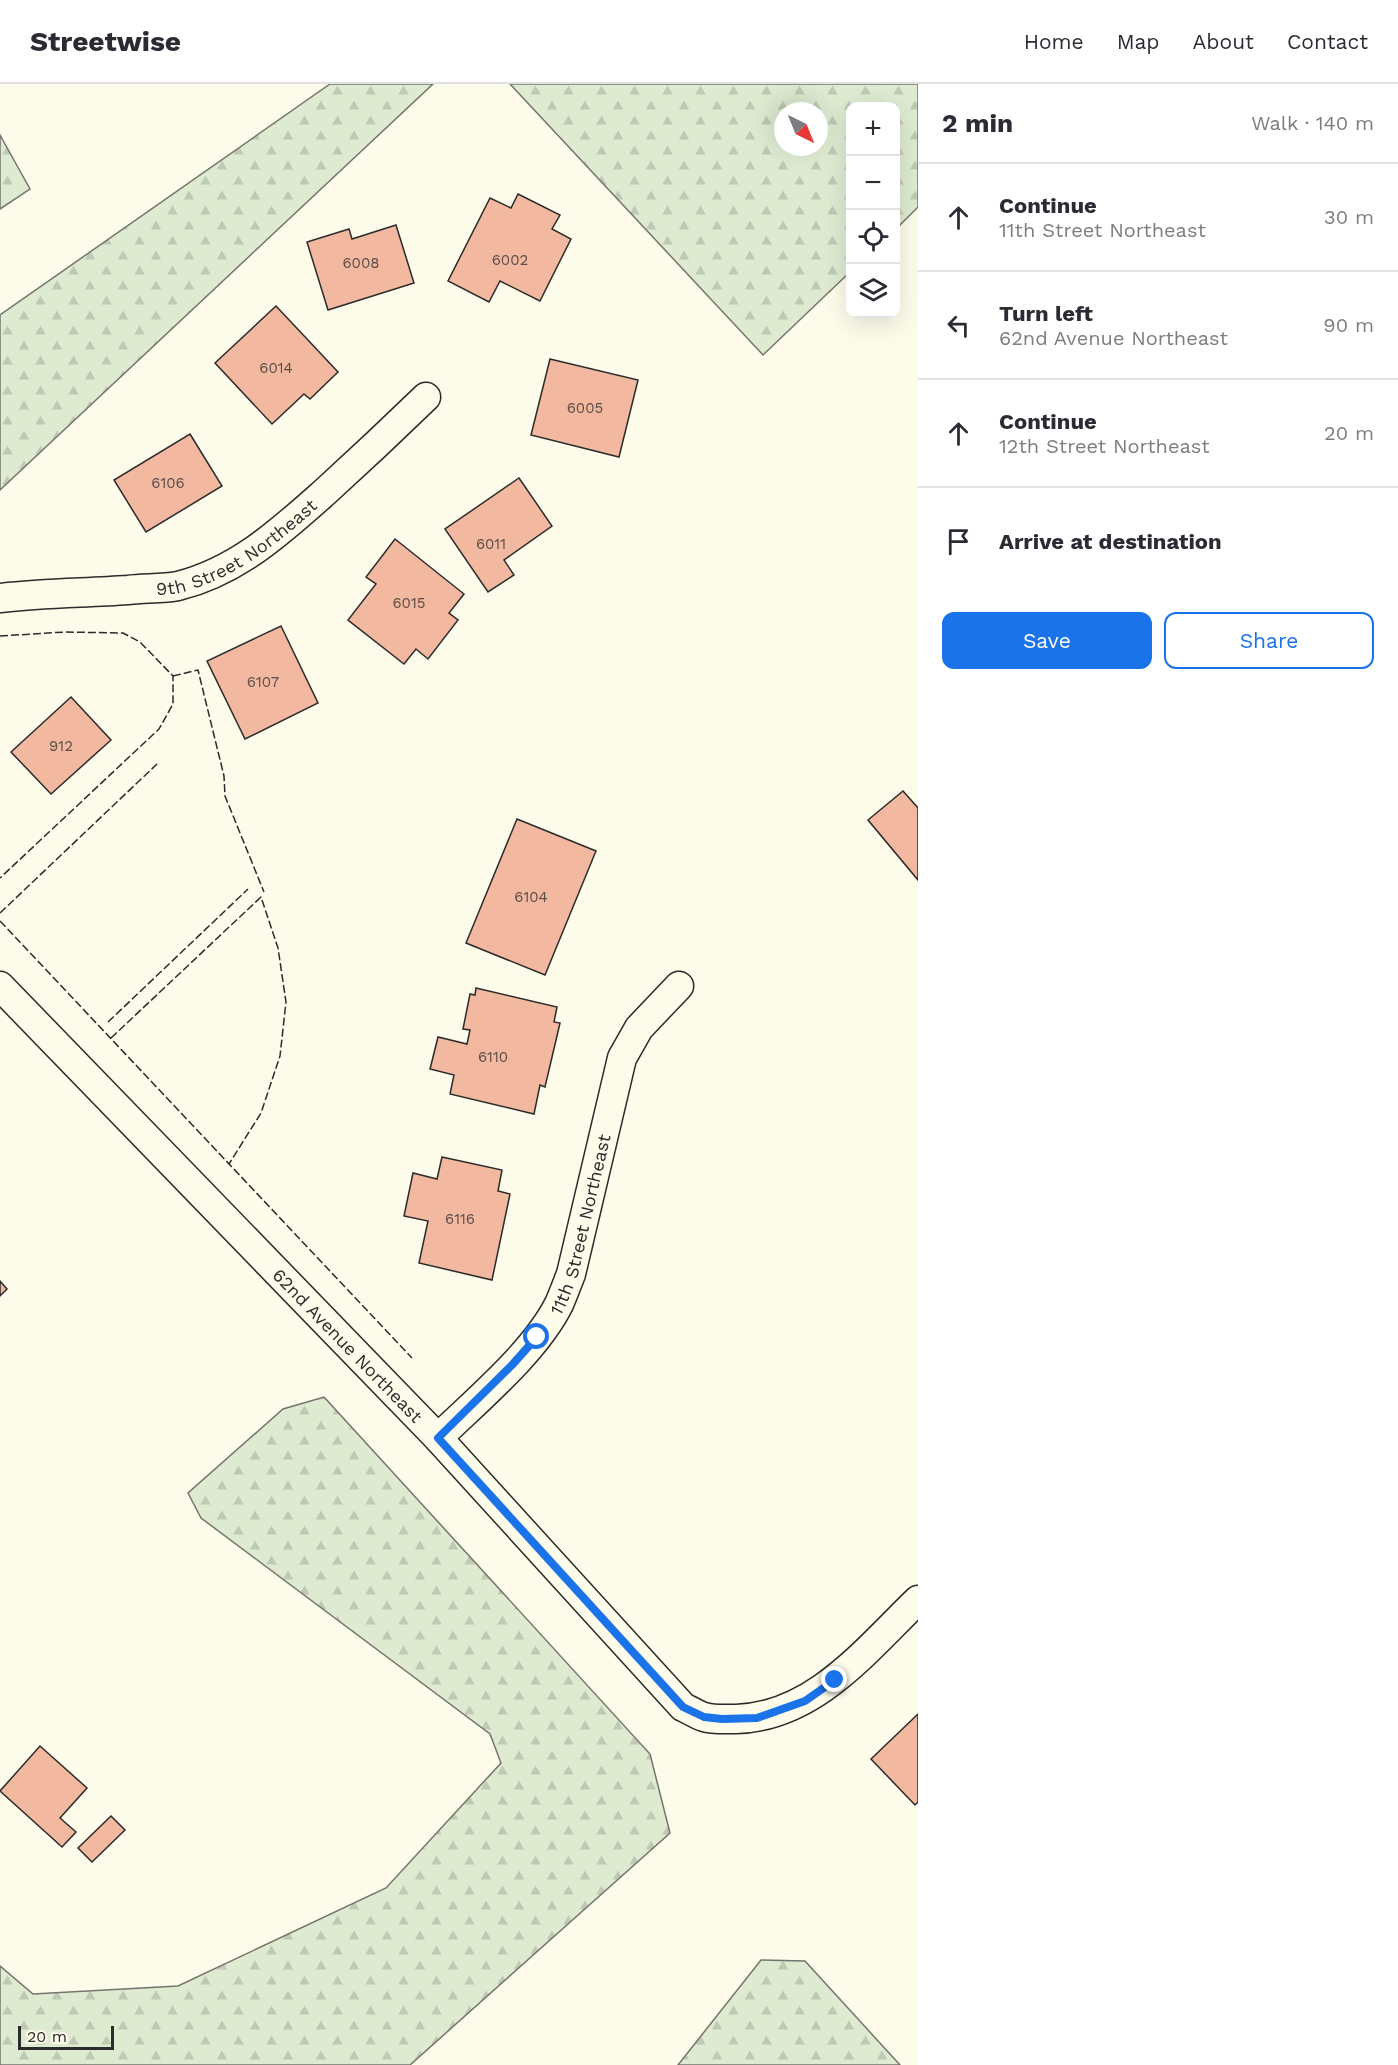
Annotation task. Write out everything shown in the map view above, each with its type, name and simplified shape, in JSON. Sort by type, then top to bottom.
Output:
[{"type":"street","name":"9th Street Northeast","points":[[0,598],[176,586],[212,575],[246,557],[278,534],[377,445],[426,397]]},
{"type":"street","name":"62nd Avenue Northeast","points":[[0,986],[438,1438],[683,1707],[704,1717],[757,1718],[805,1701],[835,1680],[918,1600]]},
{"type":"street","name":"11th Street Northeast","points":[[438,1438],[512,1365],[537,1337],[558,1306],[571,1274],[622,1058],[639,1029],[679,986]]},
{"type":"green space","points":[[330,84],[433,84],[0,490],[0,315]]},
{"type":"green space","points":[[510,84],[918,84],[918,207],[900,225],[900,102],[846,102],[846,276],[763,355]]},
{"type":"green space","points":[[0,135],[30,189],[0,209]]},
{"type":"green space","points":[[324,1397],[650,1754],[670,1833],[410,2065],[0,2065],[0,1966],[33,1994],[178,1986],[386,1888],[501,1763],[490,1734],[201,1518],[188,1493],[283,1409]]},
{"type":"green space","points":[[761,1960],[805,1961],[900,2065],[678,2065]]},
{"type":"building","points":[[518,194],[560,215],[552,229],[571,239],[540,301],[500,281],[489,302],[448,281],[490,198],[511,208]]},
{"type":"building","points":[[396,225],[414,283],[328,310],[307,242],[349,229],[352,239]]},
{"type":"building","points":[[276,306],[338,372],[310,399],[304,394],[272,424],[215,363]]},
{"type":"building","points":[[550,359],[638,380],[619,457],[531,435]]},
{"type":"building","points":[[190,434],[222,486],[146,532],[114,480]]},
{"type":"building","points":[[519,478],[552,526],[504,560],[514,575],[488,592],[445,529]]},
{"type":"building","points":[[395,539],[464,594],[449,613],[458,620],[428,659],[416,649],[404,664],[348,620],[376,584],[366,577]]},
{"type":"building","points":[[281,626],[318,703],[245,739],[207,661]]},
{"type":"building","points":[[71,697],[111,740],[51,794],[11,752]]},
{"type":"building","points":[[903,791],[918,808],[918,880],[868,820]]},
{"type":"building","points":[[517,819],[596,851],[545,975],[466,943]]},
{"type":"building","points":[[476,988],[557,1007],[554,1022],[560,1023],[545,1087],[540,1085],[534,1114],[450,1094],[454,1075],[430,1069],[438,1037],[467,1044],[470,1030],[463,1029],[470,994],[475,995]]},
{"type":"building","points":[[442,1157],[502,1170],[498,1191],[510,1194],[492,1280],[419,1263],[428,1221],[404,1216],[413,1173],[437,1179]]},
{"type":"building","points":[[0,1281],[7,1289],[0,1296]]},
{"type":"building","points":[[918,1714],[918,1802],[915,1805],[871,1759]]},
{"type":"building","points":[[40,1746],[87,1788],[60,1818],[76,1832],[62,1847],[0,1791]]},
{"type":"building","points":[[111,1816],[125,1830],[92,1862],[78,1848]]},
{"type":"fence","points":[[0,636],[65,632],[123,633],[140,642],[173,676],[173,704],[159,729],[0,878]]},
{"type":"fence","points":[[173,676],[198,670],[224,776],[225,796],[264,892]]},
{"type":"fence","points":[[0,913],[157,764]]},
{"type":"fence","points":[[108,1022],[248,889]]},
{"type":"fence","points":[[111,1038],[261,897],[278,948],[286,1002],[280,1056],[261,1113],[229,1164]]},
{"type":"fence","points":[[0,921],[412,1358]]},
{"type":"route","points":[[537,1337],[438,1438],[683,1707],[704,1717],[757,1718],[805,1701],[835,1680]]}]
